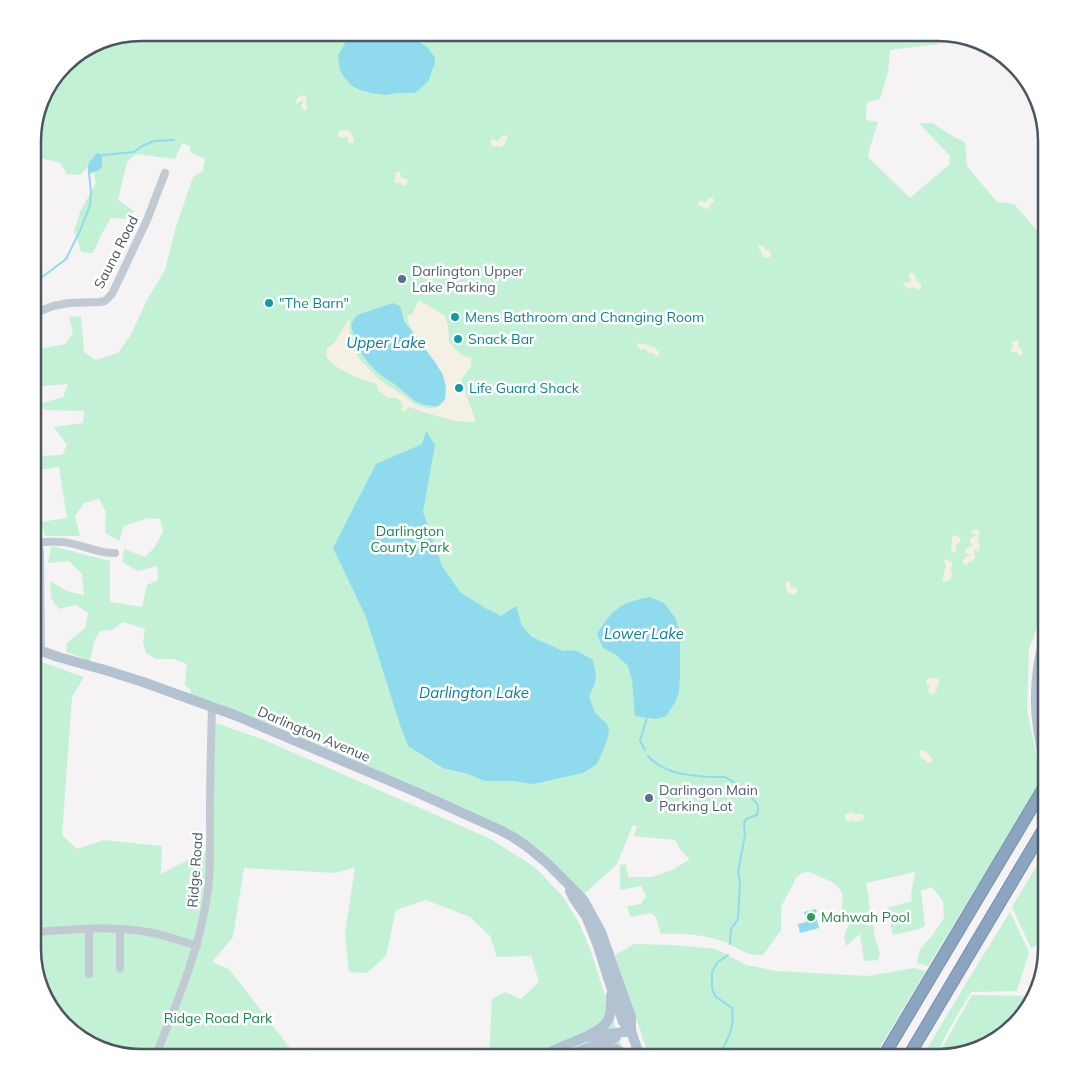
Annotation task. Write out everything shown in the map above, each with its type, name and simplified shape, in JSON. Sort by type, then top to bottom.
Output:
[{"type":"highway","points":[[888,1049],[1038,797]]},
{"type":"highway","points":[[913,1049],[1038,839]]},
{"type":"main road","name":"Darlington Avenue","points":[[41,651],[212,706],[376,774],[500,830],[525,845],[539,856],[584,901],[601,932],[631,1017],[631,1031],[637,1049]]},
{"type":"main road","points":[[1038,676],[1036,694],[1038,729]]},
{"type":"main road","name":"Darlington Avenue","points":[[566,882],[574,899],[586,916],[623,1022],[631,1031]]},
{"type":"main road","points":[[557,1049],[596,1032],[604,1026],[611,1015],[610,984]]},
{"type":"main road","points":[[585,1037],[631,1031]]},
{"type":"main road","points":[[586,1049],[631,1031]]},
{"type":"main road","points":[[593,1049],[605,1046],[617,1049]]},
{"type":"street","name":"Sauna Road","points":[[41,311],[53,306],[70,303],[100,302],[109,298],[147,220],[165,173]]},
{"type":"street","points":[[41,542],[70,543],[106,554],[116,553]]},
{"type":"street","name":"Ridge Road","points":[[158,1049],[186,978],[205,911],[211,835],[212,706]]},
{"type":"street","points":[[89,929],[90,974]]},
{"type":"street","points":[[41,932],[120,929],[151,933],[196,946]]},
{"type":"street","points":[[120,929],[120,968]]},
{"type":"green space","name":"Darlington County Park","points":[[134,41],[940,41],[939,44],[890,50],[888,72],[880,99],[867,102],[866,120],[878,122],[868,157],[910,198],[949,165],[950,156],[919,123],[932,123],[965,142],[967,166],[997,202],[1014,204],[1038,232],[1038,625],[1029,649],[1027,710],[1038,762],[1038,787],[928,966],[917,963],[920,949],[932,936],[944,918],[943,901],[932,887],[921,891],[925,926],[893,935],[887,908],[912,901],[911,895],[915,872],[866,883],[875,938],[880,953],[878,960],[864,961],[860,934],[846,946],[844,937],[850,921],[841,912],[842,892],[832,882],[810,872],[802,873],[796,878],[781,907],[781,930],[763,955],[750,954],[725,942],[705,936],[661,934],[656,917],[651,913],[630,917],[627,906],[641,904],[646,896],[641,886],[620,890],[620,865],[626,864],[628,877],[652,877],[672,870],[690,859],[681,851],[675,840],[634,836],[637,826],[633,825],[617,864],[581,897],[513,837],[190,699],[191,690],[185,685],[187,664],[174,659],[156,659],[146,653],[143,642],[145,629],[123,622],[112,630],[100,631],[94,641],[90,661],[66,652],[67,643],[85,628],[88,613],[76,605],[59,609],[51,598],[50,581],[67,591],[84,595],[82,574],[69,561],[48,563],[51,546],[110,561],[110,602],[142,607],[147,585],[158,580],[157,566],[138,571],[122,562],[124,549],[145,557],[154,548],[163,532],[160,519],[148,518],[124,526],[119,541],[105,533],[106,512],[99,499],[84,503],[75,516],[80,536],[45,536],[41,522],[67,518],[59,467],[41,470],[41,456],[62,455],[67,445],[54,427],[83,423],[84,411],[45,410],[41,406],[41,403],[63,397],[68,384],[42,386],[41,349],[66,344],[73,332],[69,317],[81,316],[84,352],[96,360],[118,353],[130,336],[147,300],[165,270],[175,230],[193,177],[203,171],[205,159],[190,152],[190,146],[182,143],[175,159],[136,154],[127,162],[118,200],[134,211],[129,219],[111,218],[93,253],[81,252],[74,232],[80,212],[96,183],[94,172],[102,167],[102,155],[97,154],[80,175],[67,174],[60,163],[41,158],[43,121],[49,103],[58,86],[70,70],[91,55],[121,43]]},
{"type":"green space","name":"Ridge Road Park","points":[[41,662],[84,677],[72,697],[62,835],[77,849],[103,840],[162,846],[161,874],[209,849],[213,722],[262,739],[491,839],[537,869],[563,897],[579,923],[590,949],[622,1049],[489,1049],[492,999],[505,992],[521,999],[539,982],[531,956],[497,957],[490,936],[470,917],[426,900],[396,910],[386,956],[367,973],[349,972],[345,934],[355,867],[336,873],[244,868],[233,937],[212,962],[229,969],[291,1049],[141,1049],[121,1047],[97,1038],[80,1028],[70,1020],[58,1004],[47,981],[41,956]]},
{"type":"green space","points":[[1038,863],[1038,944],[1031,948],[1012,907]]},
{"type":"green space","points":[[1010,912],[1029,952],[1017,991],[971,992],[939,1049],[927,1049]]},
{"type":"green space","points":[[634,944],[673,945],[716,949],[746,965],[776,971],[867,976],[914,968],[926,971],[879,1049],[646,1049],[615,955]]},
{"type":"green space","points":[[972,995],[1025,996],[1009,1020],[988,1035],[958,1047],[942,1049]]},
{"type":"sand","points":[[303,95],[306,96],[307,109],[305,111],[301,106],[302,101],[297,104],[296,102],[297,98]]},
{"type":"sand","points":[[346,129],[351,132],[354,139],[353,143],[348,142],[347,136],[342,138],[338,136],[339,131]]},
{"type":"sand","points":[[505,135],[508,138],[505,141],[505,145],[493,147],[492,139],[497,141]]},
{"type":"sand","points":[[396,172],[400,172],[401,177],[407,179],[406,185],[394,182]]},
{"type":"sand","points":[[709,198],[713,198],[714,201],[708,209],[698,205],[700,201],[706,202]]},
{"type":"sand","points":[[759,245],[763,246],[765,250],[769,250],[770,257],[763,257],[758,247]]},
{"type":"sand","points":[[912,273],[915,275],[917,282],[921,284],[919,290],[914,287],[910,289],[903,285],[905,282],[911,282],[911,279],[908,277]]},
{"type":"sand","points":[[419,300],[445,316],[449,342],[461,355],[471,358],[471,366],[461,380],[476,422],[450,420],[409,407],[404,412],[401,410],[403,407],[402,403],[397,398],[388,398],[378,390],[377,384],[342,370],[326,356],[327,348],[334,343],[350,318],[349,339],[361,361],[380,380],[415,404],[426,408],[436,408],[445,399],[443,375],[409,325],[407,316],[412,314]]},
{"type":"sand","points":[[1017,340],[1019,342],[1018,346],[1022,351],[1022,354],[1019,356],[1017,352],[1012,352],[1010,349],[1013,347],[1012,342]]},
{"type":"sand","points":[[638,343],[655,347],[659,355],[656,356],[653,353],[648,353],[646,349],[640,349],[637,346]]},
{"type":"sand","points":[[973,530],[980,532],[977,540],[980,545],[979,551],[974,550],[974,560],[966,565],[963,563],[963,560],[965,557],[970,556],[970,554],[966,554],[965,551],[973,545],[969,541],[976,536],[971,532]]},
{"type":"sand","points":[[955,535],[961,539],[955,545],[957,551],[953,553],[951,552],[952,537]]},
{"type":"sand","points":[[945,559],[952,562],[950,568],[952,574],[950,580],[945,582],[942,580],[946,567]]},
{"type":"sand","points":[[788,581],[791,584],[791,589],[795,587],[798,591],[794,595],[786,589],[786,582]]},
{"type":"sand","points":[[929,678],[939,680],[934,695],[928,692],[930,686],[926,684],[926,681]]},
{"type":"sand","points":[[921,750],[930,756],[932,759],[931,763],[921,759],[919,752]]},
{"type":"sand","points":[[852,812],[856,815],[863,815],[863,820],[847,821],[845,814]]},
{"type":"water","points":[[346,41],[418,41],[428,48],[435,58],[435,64],[429,80],[419,90],[414,93],[387,95],[371,93],[352,86],[340,70],[338,56]]},
{"type":"water","points":[[97,153],[102,155],[102,167],[89,174],[88,165]]},
{"type":"water","name":"Upper Lake","points":[[393,303],[400,306],[404,321],[443,375],[446,388],[445,399],[438,406],[424,405],[415,401],[372,367],[359,348],[351,324],[357,315]]},
{"type":"water","name":"Darlington Lake","points":[[426,431],[435,445],[423,512],[442,566],[460,592],[501,616],[516,606],[522,626],[532,637],[563,651],[575,651],[592,659],[596,678],[589,696],[595,713],[607,724],[609,730],[607,741],[597,764],[583,773],[533,784],[512,781],[485,781],[468,774],[443,768],[408,746],[366,617],[333,548],[376,464],[422,444]]},
{"type":"water","name":"Lower Lake","points":[[650,597],[664,603],[676,619],[680,634],[679,693],[666,716],[656,719],[635,716],[632,680],[628,666],[615,654],[603,648],[597,634],[608,618],[619,608],[632,601]]},
{"type":"water","name":"Mahwah Pool","points":[[816,909],[817,912],[815,913],[819,928],[800,933],[798,924],[806,922],[804,912]]},
{"type":"waterway","points":[[102,155],[134,152],[154,141],[174,140]]},
{"type":"waterway","points":[[41,278],[66,259],[80,231],[90,205],[89,173]]},
{"type":"waterway","points":[[645,750],[640,741],[647,717]]},
{"type":"waterway","points":[[648,756],[662,767],[678,773],[728,778],[758,805],[757,815],[746,819],[744,823],[745,835],[738,872],[740,882],[738,919],[731,929],[730,944]]},
{"type":"waterway","points":[[722,1049],[730,1034],[733,1015],[732,1008],[715,996],[712,988],[712,972],[717,963],[728,955]]},
{"type":"place","name":"Darlington Upper Lake Parking","points":[[402,279]]},
{"type":"place","name":"\"The Barn\"","points":[[269,303]]},
{"type":"place","name":"Mens Bathroom and Changing Room","points":[[455,317]]},
{"type":"place","name":"Snack Bar","points":[[458,339]]},
{"type":"place","name":"Life Guard Shack","points":[[459,388]]},
{"type":"place","name":"Darlingon Main Parking Lot","points":[[649,798]]},
{"type":"place","name":"Mahwah Pool","points":[[811,917]]}]
